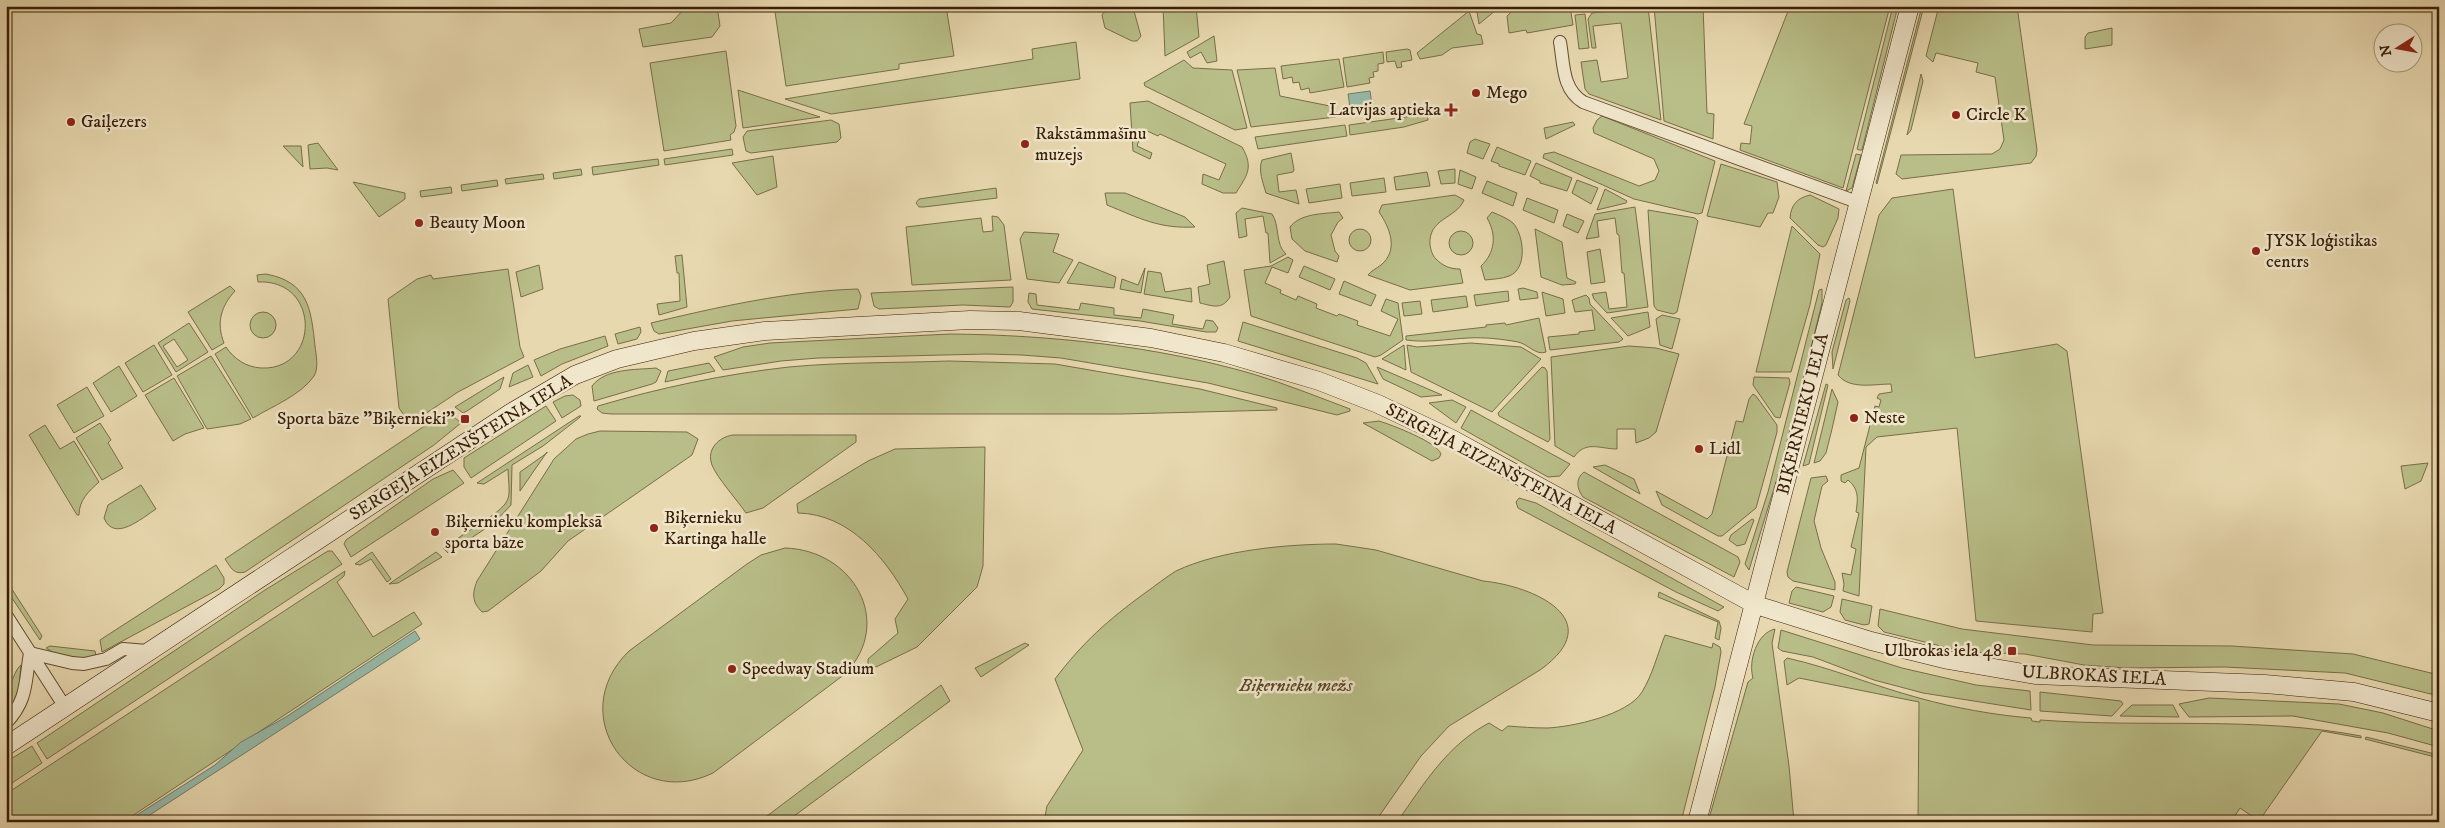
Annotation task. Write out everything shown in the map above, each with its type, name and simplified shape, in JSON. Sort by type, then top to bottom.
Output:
[{"type":"street","name":"BIĶERNIEKU IELA","points":[[1697,822],[1756,605],[1824,331],[1860,203],[1910,6]]},
{"type":"street","points":[[1560,42],[1568,88],[1574,96],[1583,102],[1860,203]]},
{"type":"street","name":"SERGEJA EIZENŠTEINA IELA","points":[[6,746],[512,412],[552,388],[602,364],[668,346],[738,334],[812,327],[970,320],[1019,321],[1151,338],[1224,353],[1319,381],[1378,404],[1452,438],[1756,605]]},
{"type":"street","name":"ULBROKAS IELA","points":[[1756,605],[1871,641],[1948,660],[2035,676],[2265,684],[2354,692],[2439,713]]},
{"type":"street","points":[[6,615],[65,707]]},
{"type":"street","points":[[30,653],[64,662],[84,664],[106,658],[123,649],[148,651]]},
{"type":"street","points":[[6,723],[18,707],[26,688],[30,653]]},
{"type":"green space","points":[[687,6],[717,6],[720,26],[712,37],[643,47],[639,29],[671,23]]},
{"type":"green space","points":[[816,6],[946,6],[954,56],[899,64],[899,69],[786,86],[775,12]]},
{"type":"green space","points":[[1163,6],[1196,6],[1199,37],[1165,56]]},
{"type":"green space","points":[[1476,6],[1501,6],[1479,24]]},
{"type":"green space","points":[[1518,6],[1570,6],[1573,25],[1527,33],[1526,30],[1509,33],[1507,16]]},
{"type":"green space","points":[[1654,6],[1703,6],[1707,113],[1714,114],[1713,139],[1664,121]]},
{"type":"green space","points":[[1790,6],[1890,6],[1843,188],[1740,150],[1741,143],[1750,144],[1752,126],[1744,124]]},
{"type":"green space","points":[[1893,6],[1898,6],[1862,150],[1859,150],[1857,149]]},
{"type":"green space","points":[[1922,6],[1924,6],[1877,184],[1876,183]]},
{"type":"green space","points":[[1939,6],[2017,6],[2037,150],[2036,156],[2031,163],[1902,179],[1896,174],[1901,155],[1992,154],[2000,149],[2004,140],[1995,77],[1976,72],[1978,63],[1936,53],[1933,62],[1926,56]]},
{"type":"green space","points":[[1648,7],[1661,120],[1589,94],[1585,89],[1581,62],[1597,60],[1601,82],[1628,78],[1621,23],[1593,26],[1596,48],[1592,48],[1588,19],[1592,13]]},
{"type":"green space","points":[[1130,8],[1134,11],[1141,36],[1137,41],[1132,41],[1105,28],[1102,15],[1104,12]]},
{"type":"green space","points":[[1469,11],[1477,34],[1481,35],[1483,44],[1452,48],[1442,55],[1420,59],[1417,53]]},
{"type":"green space","points":[[1585,14],[1589,48],[1579,49],[1575,15]]},
{"type":"green space","points":[[2112,28],[2112,45],[2085,49],[2085,37],[2088,33]]},
{"type":"green space","points":[[1214,36],[1217,61],[1207,63],[1201,52],[1190,58],[1187,52]]},
{"type":"green space","points":[[1076,42],[1080,79],[831,114],[785,99],[1033,59],[1032,49]]},
{"type":"green space","points":[[1410,50],[1412,60],[1401,62],[1402,67],[1397,68],[1395,61],[1387,62],[1386,52]]},
{"type":"green space","points":[[726,51],[736,126],[734,132],[730,135],[731,140],[664,151],[650,63]]},
{"type":"green space","points":[[1383,52],[1384,63],[1378,64],[1378,71],[1373,72],[1374,77],[1369,78],[1370,83],[1347,87],[1343,58]]},
{"type":"green space","points":[[1339,59],[1344,87],[1310,93],[1309,88],[1301,90],[1299,82],[1293,83],[1292,77],[1283,79],[1281,66]]},
{"type":"green space","points":[[1184,60],[1193,68],[1232,70],[1247,128],[1235,130],[1145,86],[1144,83]]},
{"type":"green space","points":[[1275,68],[1280,96],[1335,107],[1336,117],[1251,127],[1237,70]]},
{"type":"green space","points":[[1921,74],[1923,81],[1911,130],[1907,135]]},
{"type":"green space","points":[[738,90],[820,117],[743,128]]},
{"type":"green space","points":[[1148,101],[1242,147],[1248,161],[1248,171],[1236,193],[1223,193],[1202,184],[1203,174],[1219,180],[1226,164],[1160,134],[1158,136],[1143,129],[1137,146],[1152,153],[1150,159],[1133,151],[1130,103]]},
{"type":"green space","points":[[1427,114],[1428,120],[1404,127],[1350,135],[1349,125]]},
{"type":"green space","points":[[1602,116],[1715,161],[1702,213],[1698,214],[1634,199],[1543,158],[1544,154],[1554,152],[1639,186],[1655,180],[1659,171],[1654,159],[1594,133],[1593,128],[1597,120]]},
{"type":"green space","points":[[831,120],[839,124],[841,138],[837,142],[751,153],[746,151],[743,137],[747,131]]},
{"type":"green space","points":[[1573,122],[1575,125],[1546,139],[1544,128]]},
{"type":"green space","points":[[1345,125],[1347,136],[1258,149],[1255,137]]},
{"type":"green space","points":[[1475,139],[1490,144],[1483,159],[1467,153],[1470,142]]},
{"type":"green space","points":[[318,143],[338,170],[327,168],[310,169],[308,145]]},
{"type":"green space","points":[[283,146],[301,146],[303,167]]},
{"type":"green space","points":[[1497,147],[1531,161],[1525,175],[1499,166],[1499,164],[1491,161]]},
{"type":"green space","points":[[732,149],[733,155],[665,165],[664,159]]},
{"type":"green space","points":[[1291,153],[1294,170],[1293,172],[1277,175],[1279,192],[1296,190],[1299,204],[1266,193],[1261,176],[1262,160]]},
{"type":"green space","points":[[1856,154],[1861,155],[1852,188],[1846,191]]},
{"type":"green space","points":[[773,156],[777,187],[757,195],[732,163]]},
{"type":"green space","points":[[658,159],[659,165],[593,175],[592,167]]},
{"type":"green space","points":[[1536,163],[1572,178],[1567,191],[1540,183],[1540,181],[1530,176]]},
{"type":"green space","points":[[1721,164],[1777,182],[1779,197],[1773,213],[1768,213],[1760,227],[1707,216]]},
{"type":"green space","points":[[581,169],[582,175],[554,179],[553,173]]},
{"type":"green space","points":[[1455,169],[1455,183],[1441,184],[1438,171]]},
{"type":"green space","points":[[1460,170],[1476,177],[1472,189],[1458,184]]},
{"type":"green space","points":[[1427,172],[1430,186],[1396,190],[1394,177]]},
{"type":"green space","points":[[543,174],[544,179],[506,184],[505,179]]},
{"type":"green space","points":[[1384,178],[1386,192],[1352,196],[1350,183]]},
{"type":"green space","points":[[497,180],[498,186],[462,191],[461,185]]},
{"type":"green space","points":[[1577,180],[1598,188],[1591,204],[1572,193]]},
{"type":"green space","points":[[1487,181],[1517,193],[1513,206],[1482,193]]},
{"type":"green space","points":[[353,182],[405,193],[405,199],[379,217]]},
{"type":"green space","points":[[1340,184],[1342,198],[1309,203],[1306,189]]},
{"type":"green space","points":[[451,187],[452,193],[421,197],[420,191]]},
{"type":"green space","points":[[996,188],[997,198],[924,207],[919,207],[916,203],[919,199]]},
{"type":"green space","points":[[1605,189],[1627,201],[1626,203],[1597,210]]},
{"type":"green space","points":[[1953,189],[1975,358],[2057,344],[2067,351],[2103,613],[2093,614],[2092,632],[1976,621],[1957,428],[1877,437],[1866,447],[1859,596],[1843,591],[1842,573],[1851,575],[1856,549],[1851,547],[1859,513],[1856,512],[1856,491],[1848,480],[1845,483],[1841,481],[1841,475],[1859,468],[1875,406],[1879,407],[1881,400],[1877,398],[1879,394],[1892,392],[1891,384],[1849,383],[1838,375],[1879,215],[1892,198]]},
{"type":"green space","points":[[1105,193],[1125,193],[1185,217],[1195,227],[1171,226],[1139,218],[1107,205]]},
{"type":"green space","points":[[1455,195],[1464,200],[1455,211],[1433,229],[1430,245],[1435,257],[1444,265],[1460,269],[1463,283],[1410,290],[1368,275],[1387,259],[1390,253],[1391,239],[1379,212],[1382,205]]},
{"type":"green space","points":[[1810,195],[1839,209],[1838,218],[1826,245],[1823,247],[1818,245],[1790,218],[1795,203]]},
{"type":"green space","points":[[1527,198],[1558,210],[1554,223],[1523,210]]},
{"type":"green space","points":[[1635,207],[1648,307],[1607,313],[1594,299],[1592,294],[1606,292],[1609,309],[1627,307],[1619,235],[1617,234],[1615,218],[1597,221],[1599,237],[1586,239],[1595,214]]},
{"type":"green space","points":[[1242,208],[1272,214],[1280,245],[1286,254],[1270,263],[1268,233],[1266,233],[1263,216],[1245,219],[1247,236],[1239,238],[1236,213]]},
{"type":"green space","points":[[1648,210],[1695,218],[1698,221],[1677,312],[1673,314],[1657,310],[1654,306]]},
{"type":"green space","points":[[1339,212],[1343,218],[1338,222],[1331,235],[1335,251],[1339,256],[1337,262],[1305,251],[1292,239],[1290,227],[1300,219],[1313,215]]},
{"type":"green space","points":[[1492,212],[1511,221],[1517,228],[1522,243],[1522,259],[1515,272],[1509,276],[1485,280],[1481,266],[1492,250],[1493,237],[1487,218]]},
{"type":"green space","points":[[1567,214],[1584,221],[1578,233],[1563,226]]},
{"type":"green space","points":[[992,216],[998,217],[1004,225],[1011,280],[912,285],[906,227],[981,218],[983,232],[993,231]]},
{"type":"green space","points":[[1792,226],[1820,254],[1810,305],[1791,372],[1756,372]]},
{"type":"green space","points":[[1360,229],[1370,236],[1371,240],[1364,250],[1360,251],[1350,244],[1349,240],[1356,230]]},
{"type":"green space","points":[[1535,229],[1562,242],[1567,278],[1576,282],[1575,284],[1562,285],[1541,277]]},
{"type":"green space","points":[[1461,231],[1469,235],[1473,243],[1469,251],[1461,255],[1453,251],[1449,243],[1453,235]]},
{"type":"green space","points":[[1024,232],[1059,234],[1053,252],[1073,260],[1059,283],[1027,279],[1020,239]]},
{"type":"green space","points":[[1600,249],[1605,282],[1591,284],[1587,252]]},
{"type":"green space","points":[[682,255],[687,307],[659,315],[657,304],[680,301],[679,273],[677,273],[675,256]]},
{"type":"green space","points":[[1288,257],[1293,260],[1288,273],[1272,267],[1265,283],[1281,290],[1280,293],[1296,300],[1298,296],[1317,304],[1316,308],[1358,321],[1357,325],[1390,336],[1398,319],[1381,311],[1386,299],[1398,303],[1403,340],[1375,357],[1251,316],[1244,270],[1271,266]]},
{"type":"green space","points":[[1224,261],[1230,297],[1224,304],[1217,306],[1200,303],[1198,287],[1210,284],[1207,265]]},
{"type":"green space","points":[[1079,262],[1116,277],[1114,288],[1067,283]]},
{"type":"green space","points":[[539,265],[543,289],[521,297],[516,272]]},
{"type":"green space","points":[[1304,266],[1335,279],[1330,290],[1299,277]]},
{"type":"green space","points":[[1145,268],[1141,293],[1120,289],[1122,279],[1138,285]]},
{"type":"green space","points":[[508,269],[520,347],[524,357],[458,392],[410,424],[399,408],[388,299],[417,279],[431,275],[433,279]]},
{"type":"green space","points":[[1148,271],[1161,273],[1165,292],[1191,288],[1192,302],[1144,294]]},
{"type":"green space","points":[[266,274],[291,283],[305,299],[312,320],[317,365],[316,373],[302,389],[253,418],[215,354],[226,347],[237,359],[245,364],[261,368],[280,365],[294,355],[303,341],[305,325],[302,309],[293,295],[279,285],[258,282],[257,275]]},
{"type":"green space","points":[[1344,281],[1376,295],[1371,306],[1339,294]]},
{"type":"green space","points":[[230,286],[235,291],[223,309],[220,322],[224,343],[212,350],[188,312]]},
{"type":"green space","points":[[1013,287],[1013,302],[1010,307],[963,305],[879,309],[874,306],[871,293]]},
{"type":"green space","points":[[1523,288],[1537,292],[1538,298],[1520,300],[1518,289]]},
{"type":"green space","points":[[858,289],[861,296],[858,309],[732,321],[659,334],[654,331],[651,323],[780,296]]},
{"type":"green space","points":[[1822,289],[1822,303],[1786,449],[1749,570],[1745,564],[1768,492],[1819,290]]},
{"type":"green space","points":[[1508,291],[1509,301],[1476,306],[1474,295]]},
{"type":"green space","points":[[1542,292],[1563,299],[1565,313],[1546,316]]},
{"type":"green space","points":[[1029,293],[1036,294],[1037,305],[1079,310],[1081,303],[1114,308],[1114,315],[1141,318],[1143,309],[1174,315],[1172,324],[1203,329],[1206,320],[1213,321],[1218,328],[1216,332],[1206,332],[1140,321],[1032,309],[1028,302]]},
{"type":"green space","points":[[1586,295],[1589,298],[1590,304],[1623,339],[1619,342],[1550,350],[1548,337],[1579,334],[1579,332],[1595,330],[1592,310],[1575,312],[1572,300]]},
{"type":"green space","points":[[1466,296],[1468,307],[1433,312],[1431,300]]},
{"type":"green space","points":[[1849,298],[1850,301],[1833,369],[1832,352],[1846,300]]},
{"type":"green space","points":[[1420,301],[1422,314],[1404,316],[1402,303]]},
{"type":"green space","points":[[263,312],[272,316],[276,325],[272,334],[263,338],[254,334],[250,325],[254,316]]},
{"type":"green space","points":[[1648,312],[1650,327],[1628,336],[1611,318]]},
{"type":"green space","points":[[1662,315],[1680,319],[1672,349],[1660,345],[1656,319]]},
{"type":"green space","points":[[1539,318],[1546,352],[1542,353],[1518,342],[1493,338],[1406,340],[1406,336],[1486,327],[1486,325],[1505,323],[1506,325]]},
{"type":"green space","points":[[1243,322],[1357,358],[1366,363],[1378,384],[1238,341]]},
{"type":"green space","points":[[189,323],[208,352],[176,372],[158,343]],"holes":[[[174,339],[188,360],[177,367],[163,346]]]},
{"type":"green space","points":[[640,327],[641,332],[637,339],[618,344],[615,334]]},
{"type":"green space","points":[[950,334],[1065,340],[1141,349],[1179,356],[1253,374],[1350,409],[1350,411],[1337,415],[1208,383],[1061,358],[986,354],[818,358],[781,361],[723,370],[714,357],[743,347],[770,343]]},
{"type":"green space","points":[[605,336],[608,346],[562,364],[541,376],[534,360],[560,349]]},
{"type":"green space","points":[[1471,343],[1521,347],[1541,359],[1492,412],[1411,372],[1407,345],[1417,347]]},
{"type":"green space","points":[[154,345],[172,375],[143,392],[125,363]]},
{"type":"green space","points":[[1404,345],[1406,370],[1382,359]]},
{"type":"green space","points":[[1629,346],[1656,348],[1679,354],[1656,432],[1649,438],[1636,443],[1635,429],[1617,429],[1617,449],[1588,447],[1574,457],[1555,446],[1551,357]]},
{"type":"green space","points":[[211,356],[251,419],[240,424],[207,429],[177,376]]},
{"type":"green space","points":[[949,361],[1055,364],[1200,389],[1277,408],[1277,410],[1122,414],[611,414],[602,413],[597,409],[598,406],[645,393],[765,370],[829,364]]},
{"type":"green space","points":[[709,363],[715,371],[665,382],[668,371]]},
{"type":"green space","points":[[528,365],[533,377],[509,387],[513,373]]},
{"type":"green space","points":[[119,366],[137,396],[111,412],[93,383]]},
{"type":"green space","points":[[1377,367],[1442,395],[1421,397],[1383,379]]},
{"type":"green space","points":[[1542,367],[1547,371],[1550,439],[1548,442],[1499,416],[1498,413]]},
{"type":"green space","points":[[656,368],[661,371],[656,382],[594,401],[592,386],[605,376],[621,371]]},
{"type":"green space","points":[[504,377],[500,389],[467,411],[463,413],[455,407]]},
{"type":"green space","points":[[1754,377],[1789,378],[1790,383],[1780,418],[1775,417],[1753,385]]},
{"type":"green space","points":[[174,378],[204,428],[185,434],[173,441],[145,395]]},
{"type":"green space","points":[[1826,384],[1828,385],[1809,464],[1803,466]]},
{"type":"green space","points":[[87,387],[104,416],[74,433],[57,405]]},
{"type":"green space","points":[[1832,389],[1838,402],[1832,429],[1826,453],[1820,461],[1814,463]]},
{"type":"green space","points":[[1753,394],[1777,425],[1777,432],[1756,508],[1722,536],[1718,536],[1662,505],[1656,491],[1707,519],[1712,514],[1736,421],[1743,422],[1749,399]]},
{"type":"green space","points":[[573,395],[580,400],[581,406],[562,418],[553,402],[565,396]]},
{"type":"green space","points":[[1452,400],[1466,407],[1456,423],[1429,403]]},
{"type":"green space","points":[[546,406],[556,421],[471,478],[464,467],[464,458]]},
{"type":"green space","points":[[1471,410],[1570,464],[1560,476],[1548,477],[1461,428]]},
{"type":"green space","points":[[447,411],[461,423],[434,445],[245,572],[235,572],[229,565],[225,559]]},
{"type":"green space","points":[[581,416],[543,446],[512,465],[511,505],[494,523],[490,517],[507,502],[509,492],[508,469],[484,484],[477,483]]},
{"type":"green space","points":[[1379,421],[1423,439],[1438,449],[1441,454],[1439,458],[1432,461],[1363,423]]},
{"type":"green space","points":[[100,423],[111,440],[108,443],[123,468],[102,480],[76,438]]},
{"type":"green space","points":[[45,425],[60,449],[74,441],[99,482],[88,492],[83,500],[79,515],[77,515],[29,435]]},
{"type":"green space","points":[[600,431],[687,432],[698,439],[692,455],[568,541],[541,571],[488,611],[482,612],[476,605],[474,598],[477,581],[554,459],[576,439]]},
{"type":"green space","points":[[733,435],[856,435],[856,442],[763,508],[746,513],[718,476],[711,459],[712,449],[715,445],[723,438]]},
{"type":"green space","points":[[985,447],[983,566],[977,587],[917,647],[876,667],[868,665],[868,659],[898,633],[895,619],[908,599],[888,568],[864,541],[833,521],[816,515],[798,513],[797,504],[868,461],[895,449]]},
{"type":"green space","points":[[546,454],[520,491],[520,472]]},
{"type":"green space","points":[[2428,463],[2421,481],[2405,489],[2401,466]]},
{"type":"green space","points":[[1605,465],[1634,479],[1640,494],[1593,467]]},
{"type":"green space","points":[[453,470],[464,483],[351,557],[344,544],[346,540],[433,479]]},
{"type":"green space","points":[[1584,472],[1738,557],[1740,562],[1734,577],[1583,497],[1579,491],[1578,481]]},
{"type":"green space","points":[[1826,476],[1828,481],[1822,486],[1814,521],[1821,548],[1835,582],[1835,590],[1793,581],[1788,577],[1787,572],[1811,478]]},
{"type":"green space","points":[[141,485],[156,509],[121,529],[109,525],[104,518],[108,505]]},
{"type":"green space","points":[[1519,498],[1536,503],[1724,607],[1718,611],[1676,592],[1518,508],[1516,502]]},
{"type":"green space","points":[[487,519],[491,525],[448,553],[443,548]]},
{"type":"green space","points":[[1752,519],[1754,520],[1745,544],[1737,546],[1729,540],[1731,535]]},
{"type":"green space","name":"Biķernieku mežs","points":[[1336,544],[1376,550],[1483,581],[1523,590],[1542,598],[1557,609],[1566,621],[1568,636],[1560,652],[1540,670],[1449,726],[1421,756],[1375,822],[1044,822],[1047,806],[1083,750],[1055,679],[1097,632],[1168,576],[1194,564],[1233,553],[1254,550],[1297,545]]},
{"type":"green space","name":"Speedway Stadium","points":[[785,548],[809,552],[830,561],[847,575],[859,592],[866,612],[866,633],[860,654],[845,674],[713,773],[684,782],[657,779],[634,768],[616,751],[605,728],[603,703],[610,676],[629,651],[747,564],[761,555]]},
{"type":"green space","points":[[328,551],[332,551],[342,564],[47,759],[37,743],[265,590]]},
{"type":"green space","points":[[372,552],[391,579],[387,582],[371,559],[360,565],[355,564]]},
{"type":"green space","points":[[436,552],[442,557],[398,583],[389,584]]},
{"type":"green space","points":[[216,565],[224,578],[224,584],[219,589],[102,652],[100,640]]},
{"type":"green space","points":[[345,571],[344,576],[337,582],[373,637],[414,612],[422,624],[123,822],[6,822],[6,794]]},
{"type":"green space","points":[[6,580],[42,636],[40,640],[6,589]]},
{"type":"green space","points":[[1796,587],[1834,596],[1831,607],[1823,612],[1789,603],[1792,591]]},
{"type":"green space","points":[[1659,592],[1719,621],[1721,628],[1719,640],[1715,638],[1718,622],[1658,597]]},
{"type":"green space","points":[[1842,599],[1872,606],[1869,624],[1864,625],[1845,620],[1840,612]]},
{"type":"green space","points":[[1880,609],[1962,629],[2093,645],[2232,646],[2353,654],[2439,675],[2439,696],[2345,673],[2225,667],[2126,668],[2084,665],[2025,654],[1965,652],[1884,632],[1878,626]]},
{"type":"green space","points":[[1775,629],[1772,643],[1789,766],[1794,822],[1708,822],[1748,682],[1753,678],[1752,664],[1755,649],[1763,636]]},
{"type":"green space","points":[[1781,630],[1902,668],[1976,685],[2030,691],[2031,710],[1923,693],[1874,680],[1813,657],[1782,651],[1778,648]]},
{"type":"green space","points":[[1665,635],[1712,648],[1713,643],[1720,647],[1721,652],[1715,687],[1681,822],[1397,822],[1437,766],[1461,742],[1489,723],[1502,731],[1508,726],[1532,728],[1558,727],[1599,718],[1625,707],[1642,692],[1649,679]]},
{"type":"green space","points":[[1025,643],[1029,645],[981,677],[975,668]]},
{"type":"green space","points":[[50,646],[95,651],[96,656],[90,658],[70,658],[46,648]]},
{"type":"green space","points":[[1787,658],[1933,702],[1989,713],[2031,718],[2032,721],[2282,726],[2321,730],[2361,736],[2361,738],[2322,731],[2259,821],[2240,808],[2231,822],[1918,822],[1919,702],[1799,678],[1787,685],[1784,661]]},
{"type":"green space","points":[[21,665],[18,698],[6,713],[12,680]]},
{"type":"green space","points":[[941,685],[950,701],[786,822],[759,822]]},
{"type":"green space","points":[[2040,692],[2121,701],[2123,704],[2112,716],[2040,711]]},
{"type":"green space","points":[[2209,698],[2339,704],[2383,713],[2439,731],[2439,747],[2388,733],[2293,716],[2189,717],[2179,704]]},
{"type":"green space","points":[[2132,705],[2173,705],[2179,717],[2120,716]]},
{"type":"green space","points":[[2366,737],[2439,755],[2439,758],[2365,739]]},
{"type":"green space","points":[[32,746],[42,763],[6,787],[6,762]]},
{"type":"shaded area","points":[[1370,91],[1373,111],[1351,114],[1348,94]]},
{"type":"shaded area","points":[[415,631],[420,639],[139,822],[126,822],[215,765],[241,742],[286,717]]},
{"type":"place","name":"Mego","points":[[1476,93]]},
{"type":"place","name":"Latvijas aptieka","points":[[1451,110]]},
{"type":"place","name":"Circle K","points":[[1956,115]]},
{"type":"place","name":"Gaiļezers","points":[[71,122]]},
{"type":"place","name":"Rakstāmmašīnu muzejs","points":[[1025,144]]},
{"type":"place","name":"Beauty Moon","points":[[419,223]]},
{"type":"place","name":"JYSK loģistikas centrs","points":[[2256,251]]},
{"type":"place","name":"Neste","points":[[1854,418]]},
{"type":"place","name":"Sporta bāze \"Biķernieki\"","points":[[465,419]]},
{"type":"place","name":"Lidl","points":[[1699,449]]},
{"type":"place","name":"Biķernieku Kartinga halle","points":[[654,528]]},
{"type":"place","name":"Biķernieku kompleksā sporta bāze","points":[[435,532]]},
{"type":"place","name":"Ulbrokas iela 48","points":[[2012,651]]},
{"type":"place","name":"Speedway Stadium","points":[[732,669]]}]
